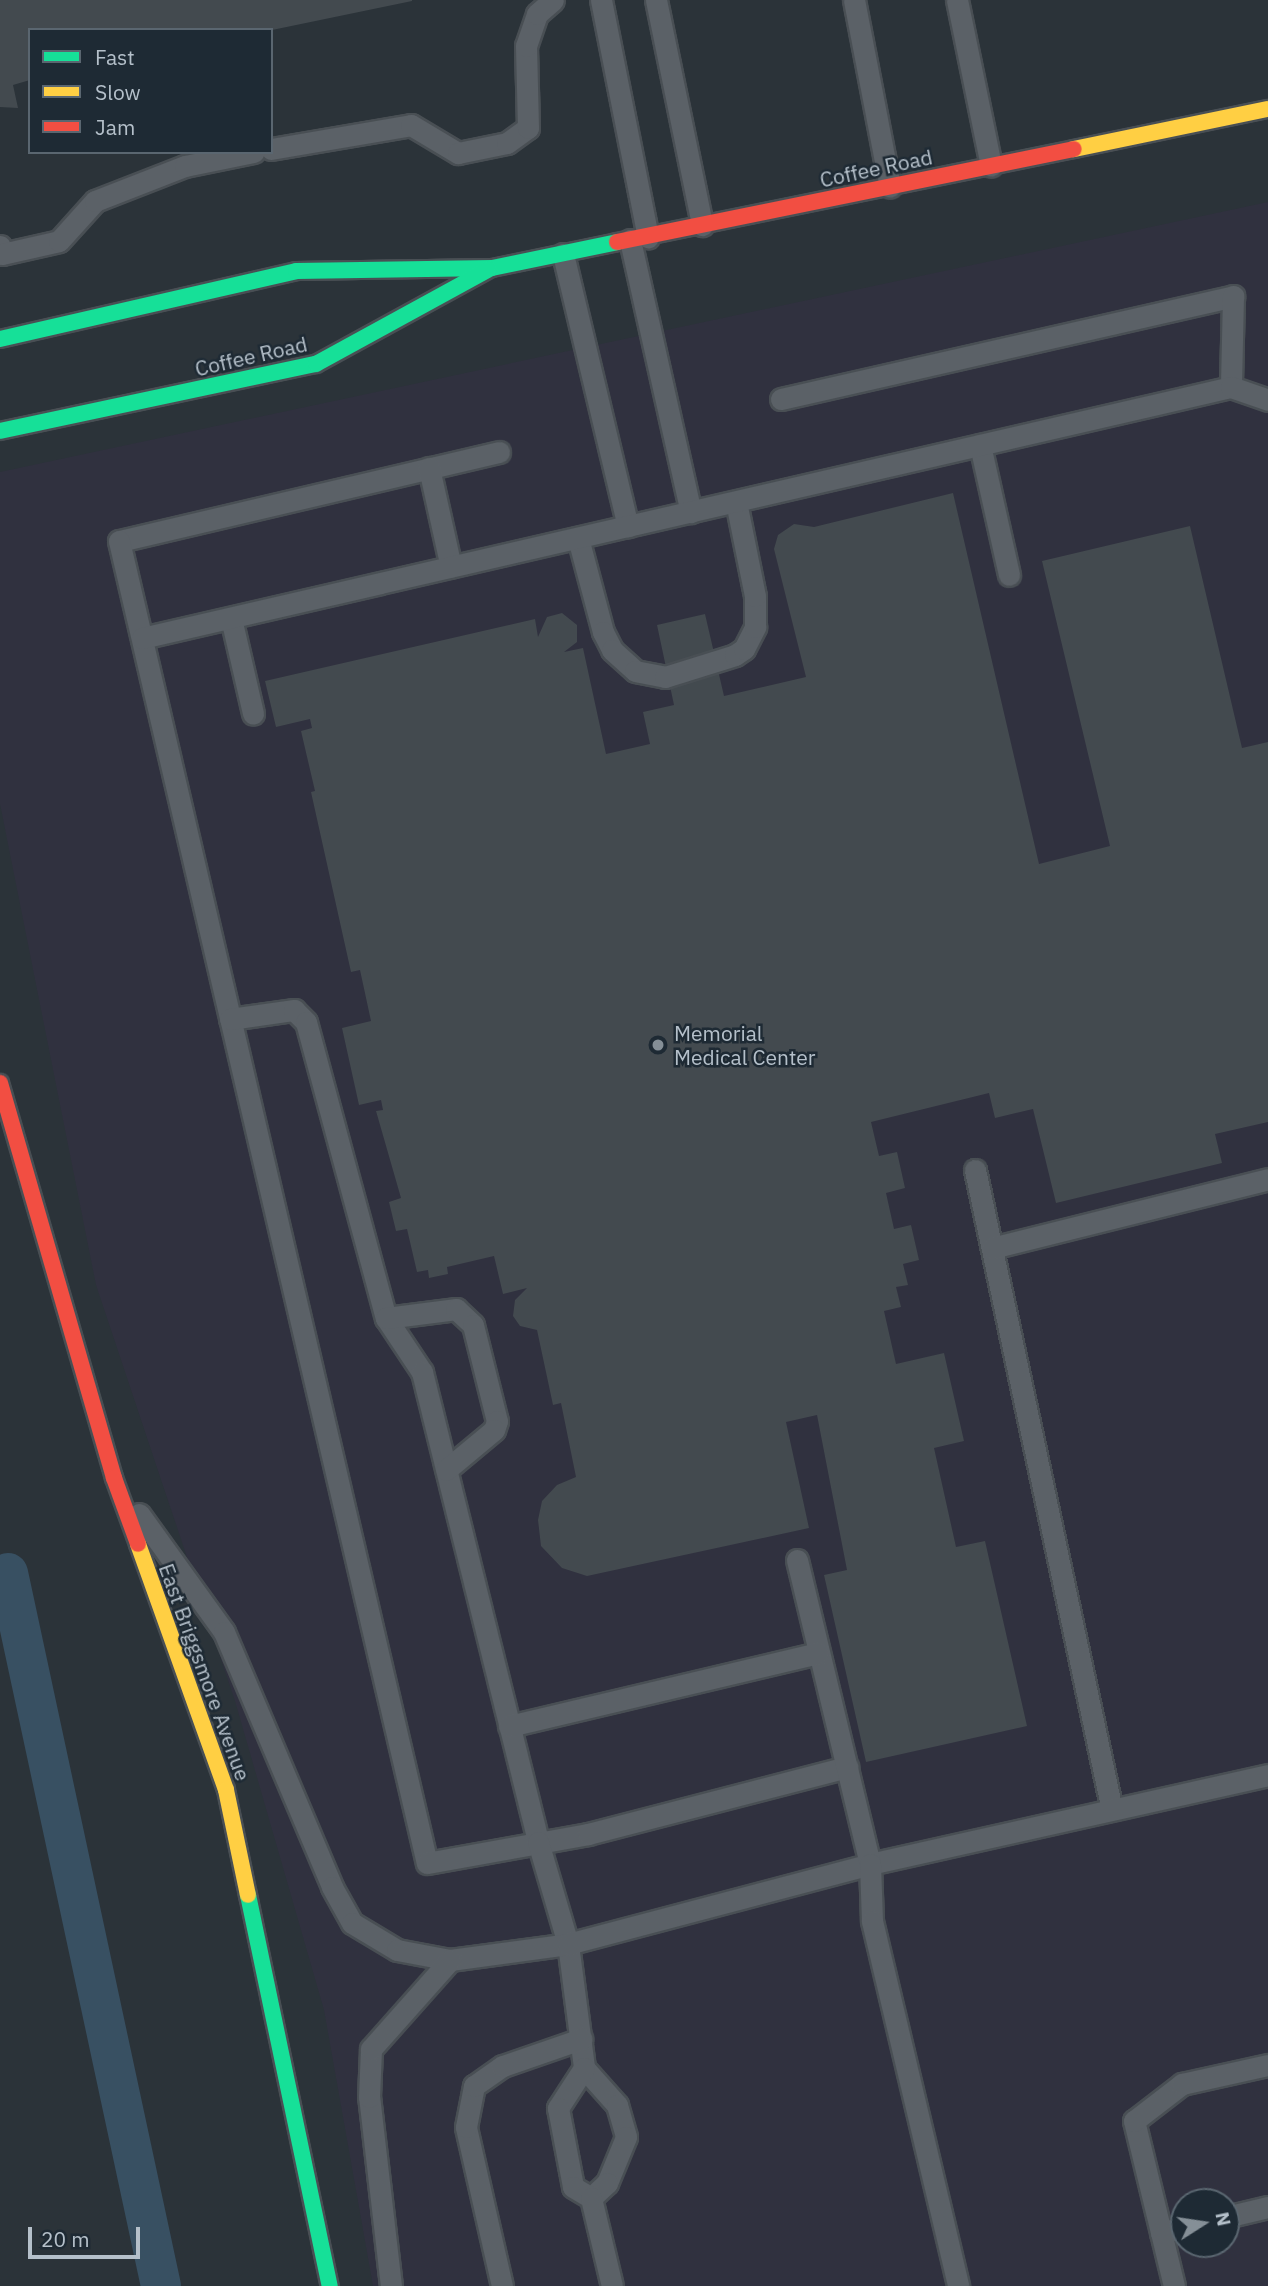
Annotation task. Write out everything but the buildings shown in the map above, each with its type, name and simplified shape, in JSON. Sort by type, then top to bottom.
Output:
[{"type":"main road","name":"Coffee Road","points":[[0,340],[296,271],[492,268],[1268,108]]},
{"type":"main road","name":"Coffee Road","points":[[0,431],[316,364],[492,268]]},
{"type":"main road","points":[[13,319],[76,322]]},
{"type":"main road","name":"East Briggsmore Avenue","points":[[0,1083],[114,1478],[226,1790],[330,2286]]},
{"type":"lane","points":[[273,149],[411,125],[458,153],[507,143],[528,128],[526,46],[537,14],[554,0]]},
{"type":"lane","points":[[601,0],[639,238],[691,512]]},
{"type":"lane","points":[[656,0],[702,225]]},
{"type":"lane","points":[[853,0],[890,187]]},
{"type":"lane","points":[[957,0],[991,166]]},
{"type":"lane","points":[[0,246],[2,254],[59,241],[95,201],[185,166],[244,154]]},
{"type":"lane","points":[[563,254],[628,526]]},
{"type":"lane","points":[[781,399],[1233,296],[1231,387]]},
{"type":"lane","points":[[142,638],[1231,387],[1268,400]]},
{"type":"lane","points":[[980,445],[1009,575]]},
{"type":"lane","points":[[499,452],[119,541],[427,1863],[588,1834],[847,1767]]},
{"type":"lane","points":[[429,468],[452,567]]},
{"type":"lane","points":[[578,538],[603,632],[612,650],[635,671],[665,677],[735,656],[744,649],[755,627],[755,596],[736,502]]},
{"type":"lane","points":[[231,618],[253,713]]},
{"type":"lane","points":[[230,1019],[293,1010],[306,1022],[386,1318],[422,1373],[538,1842],[568,1944],[584,2068],[617,2105],[626,2137],[607,2183],[592,2198]]},
{"type":"lane","points":[[975,1170],[1112,1810]]},
{"type":"lane","points":[[992,1248],[1268,1179]]},
{"type":"lane","points":[[386,1318],[456,1309],[473,1325],[497,1421],[494,1430],[446,1470]]},
{"type":"lane","points":[[114,1478],[224,1632],[332,1886],[352,1923],[397,1950],[450,1960],[568,1944],[870,1864],[1268,1775]]},
{"type":"lane","points":[[797,1560],[817,1653],[870,1864],[872,1921],[958,2286]]},
{"type":"lane","points":[[509,1726],[817,1653]]},
{"type":"lane","points":[[391,2286],[369,2097],[370,2049],[450,1960]]},
{"type":"lane","points":[[502,2286],[466,2127],[474,2086],[503,2066],[581,2039]]},
{"type":"lane","points":[[1174,2286],[1135,2121],[1182,2084],[1268,2065]]},
{"type":"lane","points":[[584,2068],[558,2108],[573,2187],[592,2198],[612,2286]]},
{"type":"lane","points":[[1240,2214],[1268,2207]]},
{"type":"lane","points":[[1161,2233],[1170,2231]]},
{"type":"shaded area","name":"Memorial Medical Center","points":[[1268,202],[1268,2286],[373,2286],[324,2010],[235,1701],[96,1285],[0,804],[0,472]]},
{"type":"waterway","points":[[8,1573],[161,2286]]},
{"type":"traffic: fast","points":[[0,339],[296,271],[492,268],[617,242]]},
{"type":"traffic: fast","points":[[0,431],[316,364],[488,270]]},
{"type":"traffic: fast","points":[[248,1895],[330,2286]]},
{"type":"traffic: slow","points":[[1074,149],[1268,109]]},
{"type":"traffic: slow","points":[[138,1544],[226,1790],[248,1895]]},
{"type":"traffic: jam","points":[[617,242],[1074,149]]},
{"type":"traffic: jam","points":[[0,1083],[114,1478],[138,1544]]},
{"type":"place","name":"Memorial Medical Center","points":[[658,1045]]}]
